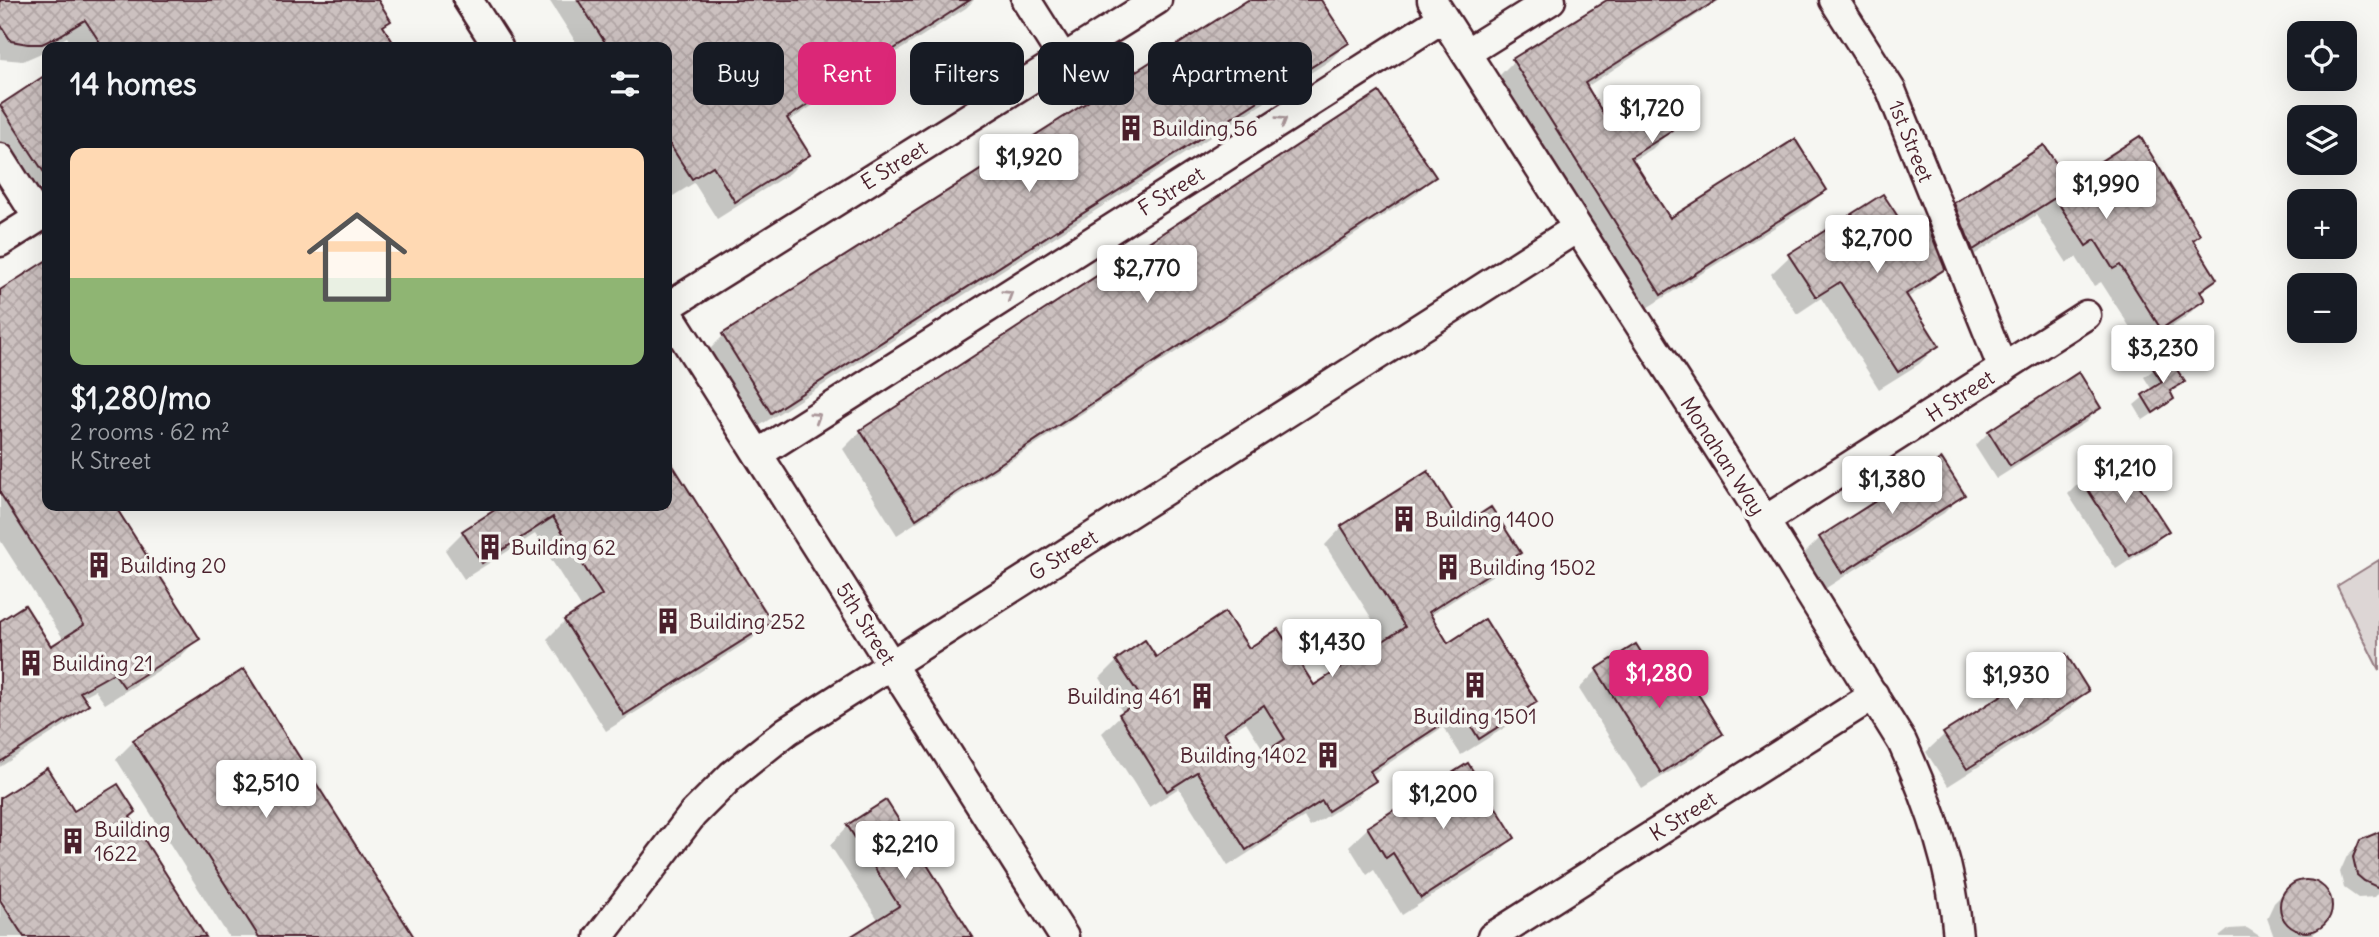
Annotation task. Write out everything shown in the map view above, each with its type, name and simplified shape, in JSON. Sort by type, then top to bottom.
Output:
[{"type":"street","points":[[468,0],[495,42]]},
{"type":"street","points":[[1026,0],[1053,42]]},
{"type":"street","name":"E Street","points":[[1092,42],[1157,0]]},
{"type":"street","points":[[1466,53],[1550,0]]},
{"type":"street","name":"1st Street","points":[[1834,0],[1891,89],[2003,369]]},
{"type":"street","name":"Monahan Way","points":[[1437,9],[1902,742],[1933,817],[1949,875],[1958,937]]},
{"type":"street","name":"F Street","points":[[758,454],[1437,9]]},
{"type":"street","name":"E Street","points":[[672,306],[1038,76]]},
{"type":"street","points":[[0,158],[38,218],[0,242]]},
{"type":"street","name":"G Street","points":[[598,937],[677,833],[732,775],[801,720],[1577,228]]},
{"type":"street","name":"H Street","points":[[1764,521],[2086,315]]},
{"type":"street","name":"5th Street","points":[[672,317],[1064,937]]},
{"type":"street","name":"K Street","points":[[1492,937],[1874,695]]},
{"type":"shaded area","points":[[2379,560],[2379,670],[2337,586]]},
{"type":"building","points":[[0,0],[378,0],[391,21],[383,26],[393,42],[98,42],[85,20],[42,44],[28,44],[11,41],[0,24]]},
{"type":"building","points":[[578,0],[970,0],[896,48],[896,42],[798,42],[798,105],[807,105],[787,118],[810,155],[735,202],[713,166],[692,179],[672,148],[672,42],[605,42]]},
{"type":"building","name":"Building 56","points":[[1248,0],[1321,0],[1349,43],[1312,67],[1312,42],[1182,42]]},
{"type":"building","points":[[1607,0],[1717,0],[1585,83],[1604,115],[1646,89],[1672,131],[1631,157],[1670,218],[1795,139],[1827,190],[1661,295],[1512,59]]},
{"type":"building","name":"Building 56","points":[[1148,63],[1148,105],[1252,105],[771,413],[722,334],[1083,105],[1134,105],[1134,72]]},
{"type":"building","points":[[42,77],[42,169],[0,105]]},
{"type":"building","points":[[1379,92],[1436,177],[916,519],[860,430]]},
{"type":"building","points":[[2140,136],[2200,235],[2193,240],[2217,279],[2200,291],[2205,300],[2161,329],[2120,265],[2113,269],[2095,240],[2086,246],[2055,198],[1973,250],[1954,203],[2044,145],[2068,182]]},
{"type":"building","points":[[1883,194],[1908,232],[1926,221],[1945,269],[1906,294],[1939,346],[1898,372],[1840,282],[1816,297],[1788,254]]},
{"type":"building","name":"Building 20","points":[[42,263],[42,511],[118,511],[200,639],[124,687],[114,673],[80,692],[89,705],[0,762],[0,621],[25,605],[51,646],[84,625],[0,493],[0,290]]},
{"type":"building","points":[[2168,356],[2185,382],[2170,391],[2174,399],[2153,413],[2142,395],[2162,382],[2152,367]]},
{"type":"building","points":[[2079,372],[2101,408],[2010,466],[1988,431]]},
{"type":"building","points":[[2119,454],[2169,531],[2130,556],[2081,479]]},
{"type":"building","points":[[1942,459],[1965,495],[1842,573],[1819,537]]},
{"type":"building","name":"Building 252","points":[[672,464],[772,622],[624,715],[564,620],[602,595],[553,517],[482,563],[462,531],[493,511],[672,511]]},
{"type":"building","points":[[1428,471],[1462,526],[1491,507],[1521,553],[1429,612],[1448,643],[1485,619],[1537,702],[1479,739],[1462,711],[1370,771],[1376,781],[1328,811],[1322,801],[1246,850],[1197,772],[1167,791],[1119,714],[1142,699],[1116,660],[1145,640],[1156,657],[1225,612],[1249,648],[1278,629],[1314,685],[1405,627],[1341,526]],"holes":[[[1264,705],[1285,739],[1245,765],[1224,732]]]},
{"type":"building","points":[[1636,644],[1668,695],[1690,681],[1723,734],[1661,773],[1596,669]]},
{"type":"building","points":[[2066,654],[2089,691],[1967,769],[1943,733]]},
{"type":"building","points":[[244,669],[414,937],[259,937],[133,740]]},
{"type":"building","points":[[1468,763],[1515,838],[1421,898],[1393,853],[1386,858],[1367,827]]},
{"type":"building","name":"Building 1622","points":[[47,768],[74,811],[118,784],[136,812],[130,817],[206,937],[24,937],[0,900],[0,798]]},
{"type":"building","points":[[886,800],[973,937],[850,937],[899,906],[847,825]]},
{"type":"building","points":[[2379,832],[2379,888],[2357,875],[2353,857],[2360,840]]},
{"type":"building","points":[[2306,880],[2325,887],[2332,906],[2325,925],[2306,932],[2287,925],[2280,906],[2287,887]]},
{"type":"place","name":"Building 56","points":[[1131,128]]},
{"type":"place","name":"Building 1400","points":[[1404,519]]},
{"type":"place","name":"Building 62","points":[[490,547]]},
{"type":"place","name":"Building 20","points":[[99,565]]},
{"type":"place","name":"Building 1502","points":[[1448,567]]},
{"type":"place","name":"Building 252","points":[[668,621]]},
{"type":"place","name":"Building 21","points":[[31,663]]},
{"type":"place","name":"Building 1501","points":[[1475,685]]},
{"type":"place","name":"Building 461","points":[[1202,696]]},
{"type":"place","name":"Building 1402","points":[[1328,755]]},
{"type":"place","name":"Building 1622","points":[[73,841]]}]
